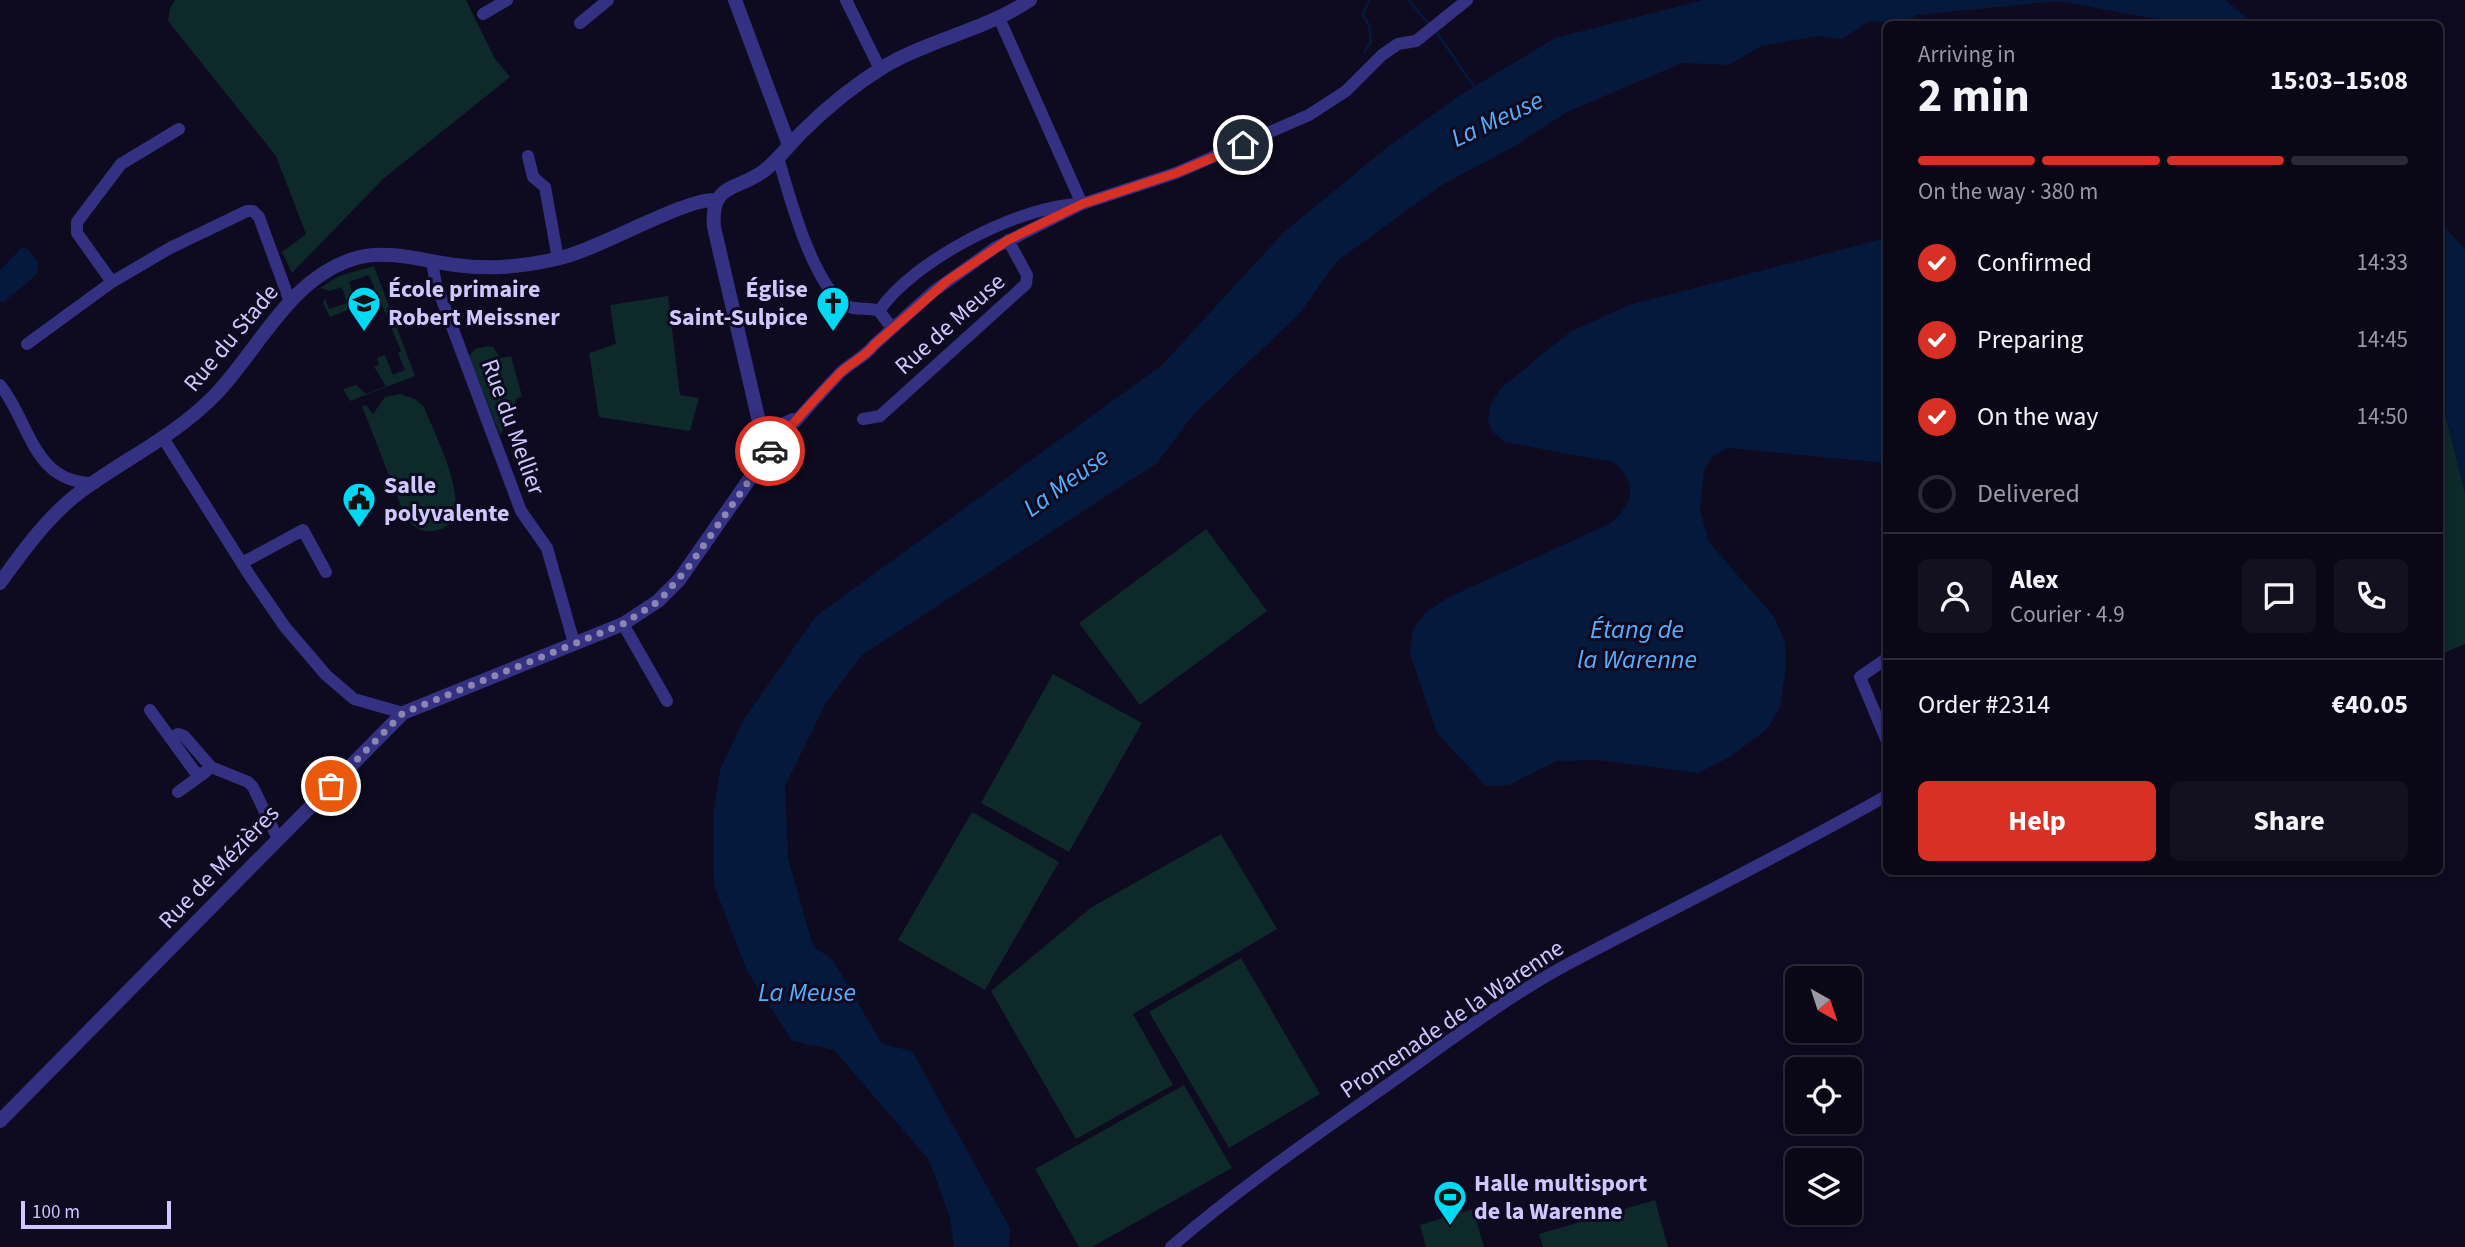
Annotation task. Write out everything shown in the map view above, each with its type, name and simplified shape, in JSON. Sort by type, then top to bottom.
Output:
[{"type":"street","points":[[483,14],[506,0]]},
{"type":"street","points":[[580,23],[608,0]]},
{"type":"street","points":[[735,0],[789,145]]},
{"type":"street","points":[[846,0],[880,69]]},
{"type":"street","name":"Rue du Stade","points":[[0,583],[55,515],[95,483],[163,438],[217,392],[290,302],[326,273],[362,257],[382,256],[500,270],[558,259],[598,246],[690,205],[717,200],[726,189],[761,173],[848,90],[880,69],[999,18],[1030,0]]},
{"type":"street","points":[[757,468],[797,418],[841,371],[866,356],[892,328],[947,281],[1008,240],[1082,204],[1176,173],[1309,115],[1346,91],[1382,55],[1398,44],[1416,41],[1467,0]]},
{"type":"street","points":[[999,18],[1082,204]]},
{"type":"street","points":[[775,103],[804,130]]},
{"type":"street","points":[[112,282],[77,233],[77,222],[121,164],[179,129]]},
{"type":"street","points":[[528,156],[533,177],[545,187],[558,259]]},
{"type":"street","points":[[778,157],[817,267],[843,303],[854,309],[879,311],[892,328]]},
{"type":"street","points":[[717,200],[715,227],[761,434]]},
{"type":"street","points":[[879,311],[898,287],[968,240],[1010,220],[1061,204],[1082,204]]},
{"type":"street","points":[[27,344],[112,282],[170,248],[253,211],[259,217],[290,302]]},
{"type":"street","name":"Rue de Meuse","points":[[863,419],[880,416],[1026,284],[1027,275],[1008,240]]},
{"type":"street","name":"Rue du Mellier","points":[[432,261],[436,284],[521,511],[547,548],[574,643]]},
{"type":"street","points":[[0,385],[25,435],[41,458],[78,483],[95,483]]},
{"type":"street","points":[[761,434],[797,418]]},
{"type":"street","points":[[761,434],[785,432]]},
{"type":"street","name":"Rue de Mézières","points":[[0,1121],[403,713],[623,624],[649,608],[673,588],[757,468],[761,434]]},
{"type":"street","points":[[163,438],[285,627],[327,675],[354,699],[403,713]]},
{"type":"street","points":[[242,563],[303,530],[326,572]]},
{"type":"street","points":[[623,624],[667,701]]},
{"type":"street","points":[[1883,661],[1860,677],[1883,732]]},
{"type":"street","points":[[150,710],[195,772],[207,770],[248,782],[253,787],[278,839]]},
{"type":"street","points":[[178,792],[207,770]]},
{"type":"street","name":"Promenade de la Warenne","points":[[1171,1247],[1252,1182],[1445,1044],[1566,965],[1773,860],[1883,798]]},
{"type":"green space","points":[[175,0],[466,0],[495,59],[510,77],[383,179],[292,273],[282,252],[306,234],[276,156],[168,21],[170,8]]},
{"type":"green space","points":[[374,266],[415,376],[350,401],[343,389],[356,385],[366,394],[386,386],[374,367],[379,365],[377,358],[385,355],[393,375],[405,370],[398,353],[401,351],[369,275],[349,282],[355,301],[352,308],[330,317],[323,303],[325,298],[329,309],[347,303],[342,287],[330,291],[320,288],[339,276]]},
{"type":"green space","points":[[668,296],[680,395],[699,398],[690,431],[599,417],[589,353],[616,344],[610,305]]},
{"type":"green space","points":[[493,347],[500,358],[511,356],[522,396],[516,399],[515,411],[500,435],[469,356],[475,349]]},
{"type":"green space","points":[[400,394],[415,399],[424,407],[451,477],[455,513],[448,525],[433,531],[417,528],[405,517],[362,406],[366,405],[373,414],[385,397]]},
{"type":"green space","points":[[2443,406],[2465,492],[2465,644],[2443,653]]},
{"type":"green space","points":[[1206,529],[1267,611],[1140,705],[1079,623]]},
{"type":"green space","points":[[1053,674],[1142,723],[1069,852],[981,803]]},
{"type":"green space","points":[[972,812],[1059,862],[985,990],[898,940]]},
{"type":"green space","points":[[1221,834],[1277,929],[1133,1014],[1173,1085],[1076,1139],[991,991],[1092,907]]},
{"type":"green space","points":[[1241,958],[1320,1094],[1229,1148],[1149,1012]]},
{"type":"green space","points":[[1184,1085],[1232,1168],[1092,1247],[1079,1247],[1035,1169]]},
{"type":"green space","points":[[1655,1200],[1668,1247],[1543,1247],[1539,1234]]},
{"type":"green space","name":"Halle multisport de la Warenne","points":[[1473,1209],[1484,1247],[1426,1247],[1420,1225]]},
{"type":"water","name":"La Meuse","points":[[1703,0],[2225,0],[2251,21],[2167,21],[2058,1],[1916,15],[1909,21],[1870,21],[1842,39],[1817,36],[1761,46],[1729,65],[1682,63],[1567,112],[1515,146],[1442,185],[1337,261],[1300,313],[1193,415],[1157,463],[862,655],[826,703],[785,786],[788,858],[813,946],[833,960],[882,1044],[912,1051],[1010,1228],[1009,1247],[954,1247],[950,1218],[929,1160],[834,1050],[792,1041],[747,971],[714,885],[713,817],[720,770],[744,719],[816,616],[1162,365],[1283,233],[1386,148],[1462,94],[1555,38]]},
{"type":"water","points":[[2443,224],[2465,250],[2465,492],[2443,406]]},
{"type":"water","name":"Étang de la Warenne","points":[[1883,239],[1883,463],[1728,448],[1714,455],[1704,470],[1700,510],[1709,542],[1775,618],[1785,643],[1786,667],[1780,708],[1767,729],[1730,757],[1698,773],[1599,760],[1556,761],[1509,785],[1486,786],[1437,733],[1410,654],[1412,631],[1425,613],[1447,598],[1609,524],[1628,502],[1630,486],[1622,470],[1614,462],[1504,442],[1492,431],[1488,420],[1490,406],[1501,388],[1570,332],[1629,305]]},
{"type":"water","points":[[22,247],[27,248],[38,262],[37,274],[4,302],[0,301],[0,270]]},
{"type":"waterway","points":[[1364,52],[1371,42],[1369,25],[1363,15],[1369,0]]},
{"type":"waterway","points":[[1408,0],[1429,24]]},
{"type":"waterway","points":[[1437,33],[1475,88]]},
{"type":"way so far","points":[[331,786],[403,713],[623,624],[659,601],[673,588],[770,451]]},
{"type":"place","name":"École primaire Robert Meissner","points":[[364,333]]},
{"type":"place","name":"Église Saint-Sulpice","points":[[833,333]]},
{"type":"place","name":"Salle polyvalente","points":[[359,529]]},
{"type":"place","name":"Halle multisport de la Warenne","points":[[1450,1227]]},
{"type":"route","points":[[770,451],[841,371],[866,356],[874,345],[934,291],[975,260],[1029,229],[1082,204],[1176,173],[1243,145]]}]
